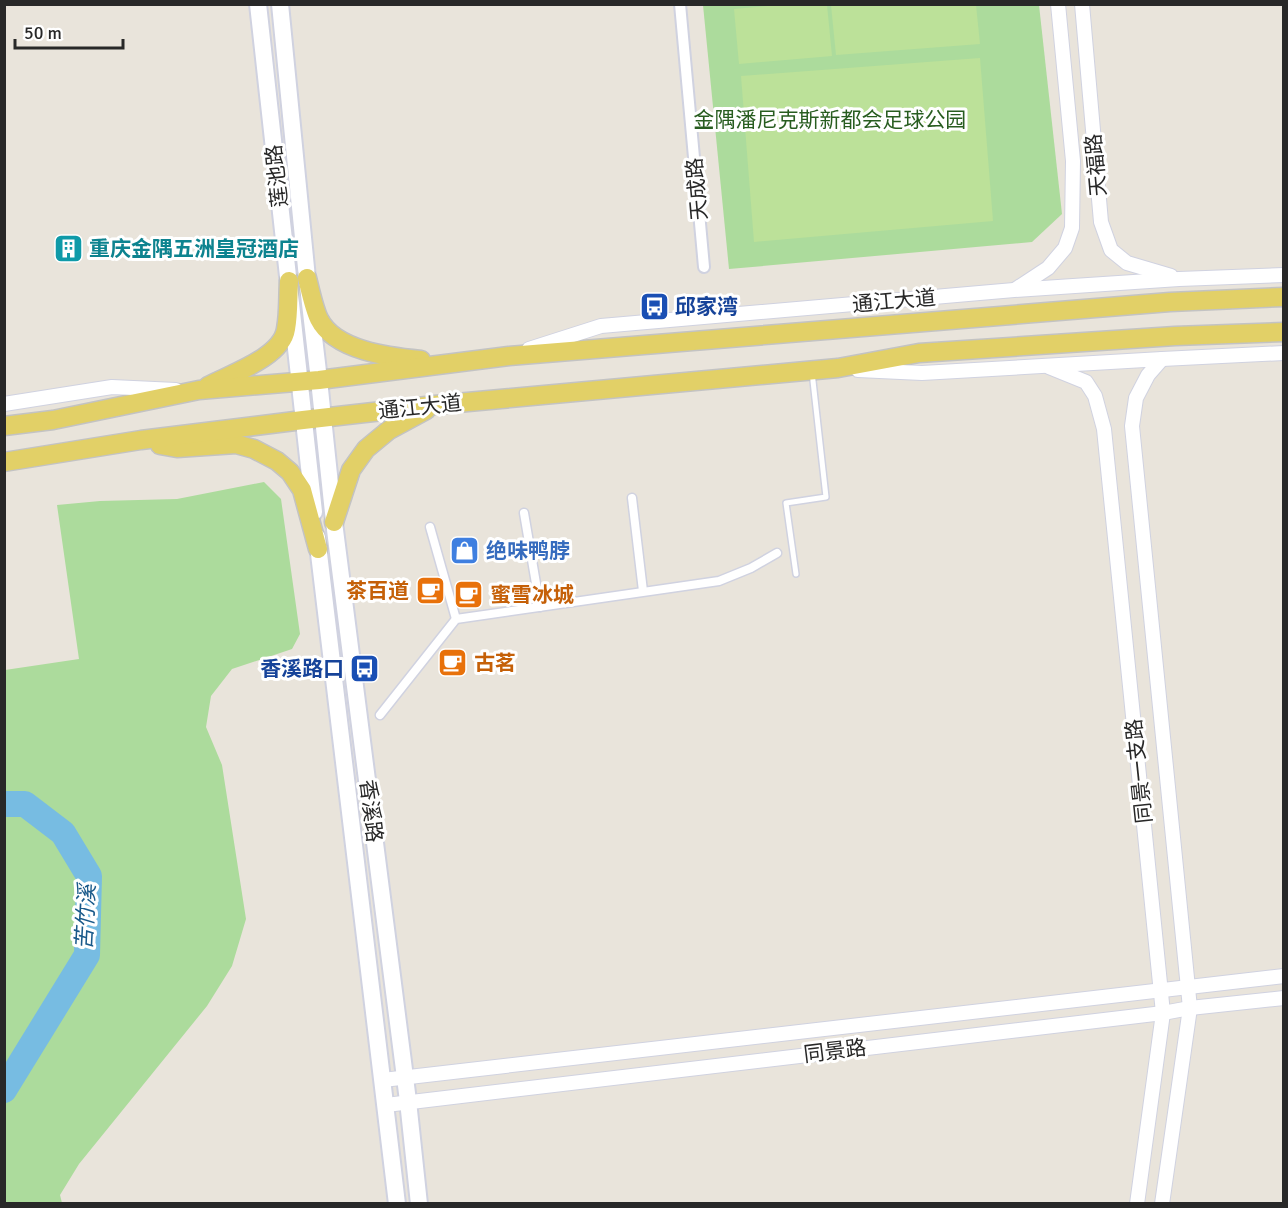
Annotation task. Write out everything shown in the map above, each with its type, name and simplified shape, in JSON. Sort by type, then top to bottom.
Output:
[{"type":"main road","name":"莲池路","points":[[258,4],[298,280],[320,380],[324,418]]},
{"type":"main road","name":"莲池路","points":[[280,4],[298,280],[299,382],[303,420]]},
{"type":"main road","points":[[298,280],[319,320],[332,335],[350,345],[401,358],[456,362]]},
{"type":"main road","points":[[200,390],[266,357],[281,342],[298,280]]},
{"type":"main road","name":"通江大道","points":[[4,426],[53,420],[200,390],[320,380],[509,356],[1170,302],[1284,297]]},
{"type":"main road","name":"通江大道","points":[[4,462],[141,440],[303,420],[435,405],[811,371],[919,353],[1175,336],[1284,332]]},
{"type":"main road","points":[[334,522],[351,470],[366,449],[390,430],[435,405]]},
{"type":"main road","name":"香溪路","points":[[324,418],[334,522],[419,1203]]},
{"type":"main road","name":"香溪路","points":[[303,420],[397,1203]]},
{"type":"main road","points":[[141,440],[177,448],[236,444],[254,449],[277,461],[290,472],[302,490],[318,549]]},
{"type":"street","name":"天成路","points":[[680,4],[704,267]]},
{"type":"street","name":"天福路","points":[[1014,290],[1048,268],[1065,248],[1072,228],[1073,161],[1058,4]]},
{"type":"street","name":"天福路","points":[[1082,4],[1101,222],[1104,231],[1111,250],[1127,263],[1179,279]]},
{"type":"street","name":"通江大道","points":[[509,356],[601,326],[1014,290],[1284,274]]},
{"type":"street","name":"通江大道","points":[[838,368],[922,374],[1284,353]]},
{"type":"street","name":"同景一支路","points":[[1162,359],[1148,375],[1136,398],[1132,426],[1190,1008],[1162,1203]]},
{"type":"street","name":"同景一支路","points":[[1049,367],[1086,382],[1095,396],[1104,429],[1163,1013],[1137,1203]]},
{"type":"street","name":"通江大道","points":[[4,404],[112,387],[200,390]]},
{"type":"street","points":[[632,498],[643,591]]},
{"type":"street","points":[[524,513],[540,607]]},
{"type":"street","points":[[430,527],[456,619]]},
{"type":"street","points":[[380,715],[456,619],[719,581],[751,568],[777,553]]},
{"type":"street","points":[[383,1080],[1284,976]]},
{"type":"street","name":"同景路","points":[[386,1105],[1284,998]]},
{"type":"lane","points":[[796,574],[786,503],[826,497],[811,371]]},
{"type":"green space","points":[[790,4],[827,5],[832,56],[739,64],[734,9]]},
{"type":"green space","name":"金隅潘尼克斯新都会足球公园","points":[[703,5],[1039,5],[1062,214],[1032,242],[729,269]]},
{"type":"green space","points":[[831,5],[976,5],[980,44],[836,55]]},
{"type":"green space","points":[[980,58],[993,221],[754,242],[741,76]]},
{"type":"green space","points":[[264,482],[281,499],[300,634],[292,649],[232,669],[211,696],[206,727],[222,765],[246,919],[232,966],[207,1006],[79,1164],[60,1195],[62,1203],[5,1203],[5,670],[79,659],[57,505],[100,501],[177,499]]},
{"type":"waterway","name":"苦竹溪","points":[[4,804],[25,804],[63,833],[89,876],[87,955],[4,1090]]},
{"type":"place","name":"重庆金隅五洲皇冠酒店","points":[[68,249]]},
{"type":"place","name":"邱家湾","points":[[654,307]]},
{"type":"place","name":"绝味鸭脖","points":[[465,551]]},
{"type":"place","name":"茶百道","points":[[430,591]]},
{"type":"place","name":"蜜雪冰城","points":[[469,595]]},
{"type":"place","name":"古茗","points":[[453,663]]},
{"type":"place","name":"香溪路口","points":[[365,669]]}]
